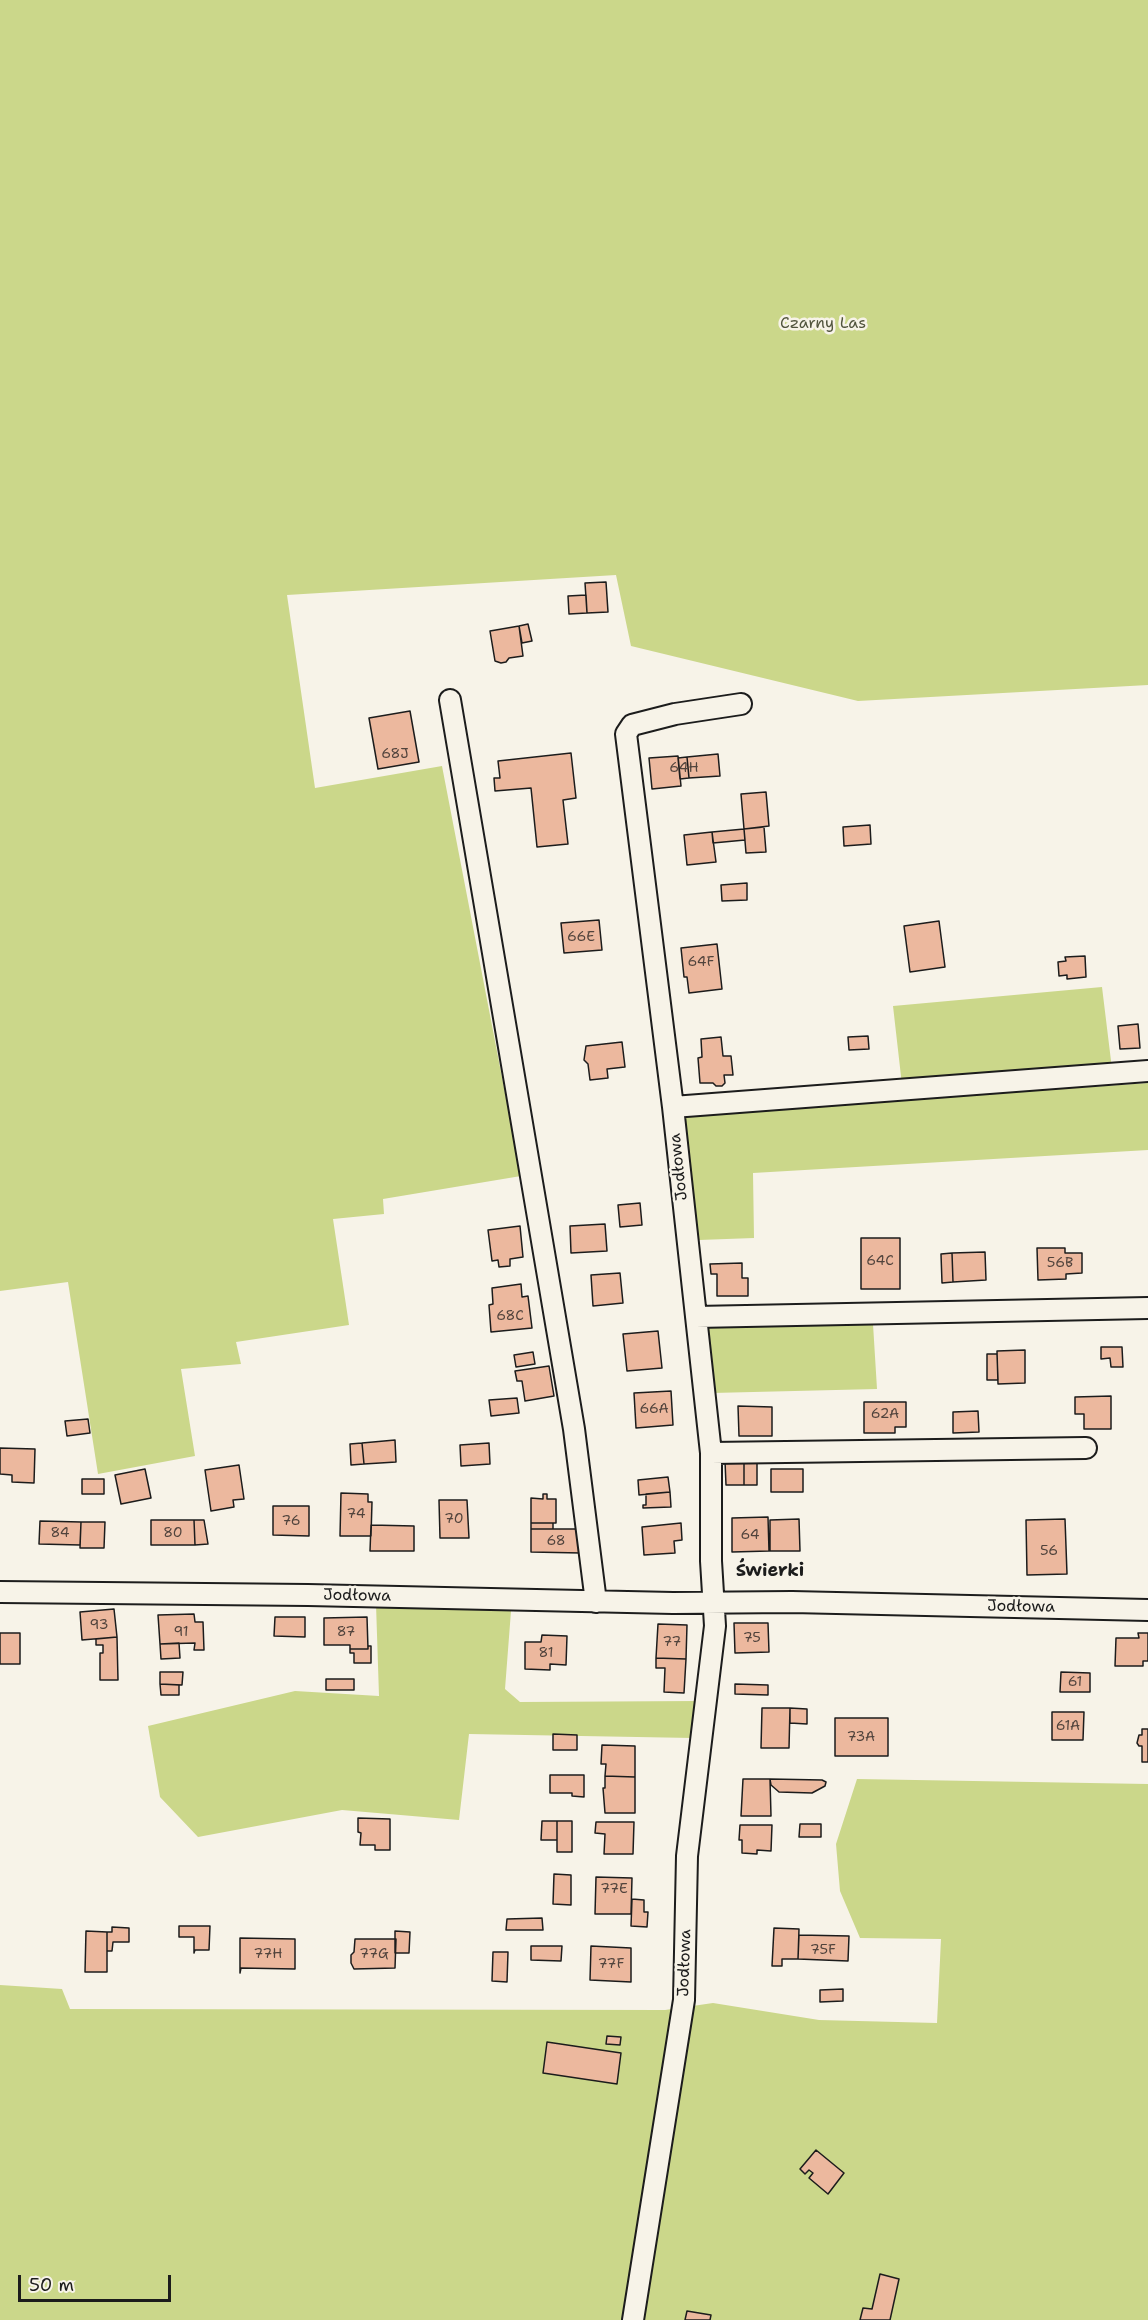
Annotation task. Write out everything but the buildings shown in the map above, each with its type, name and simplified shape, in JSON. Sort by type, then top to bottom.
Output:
[{"type":"street","points":[[450,700],[574,1429],[596,1602]]},
{"type":"street","name":"Jodłowa","points":[[633,2320],[684,2000],[687,1856],[715,1626],[711,1561],[711,1454],[673,1107],[626,734],[632,725],[654,719],[741,704]]},
{"type":"street","points":[[673,1107],[1148,1071]]},
{"type":"street","points":[[696,1317],[1148,1308]]},
{"type":"street","points":[[711,1454],[1086,1448]]},
{"type":"street","name":"Jodłowa","points":[[0,1592],[308,1594],[596,1602],[1148,1610]]},
{"type":"green space","name":"Czarny Las","points":[[0,0],[1148,0],[1148,685],[858,701],[631,646],[616,575],[287,595],[315,788],[442,766],[521,1176],[383,1199],[384,1214],[333,1219],[349,1325],[236,1342],[241,1364],[181,1369],[195,1456],[98,1474],[68,1282],[0,1291]]},
{"type":"green space","points":[[1102,987],[1112,1069],[902,1085],[893,1006]]},
{"type":"green space","points":[[1148,1083],[1148,1150],[753,1173],[754,1238],[699,1240],[681,1117],[709,1113]]},
{"type":"green space","points":[[873,1324],[877,1389],[712,1393],[703,1326]]},
{"type":"green space","points":[[376,1604],[511,1611],[505,1689],[520,1702],[698,1701],[693,1738],[469,1734],[459,1820],[342,1810],[198,1837],[160,1797],[148,1726],[295,1691],[379,1696]]},
{"type":"green space","points":[[857,1779],[1148,1784],[1148,2320],[0,2320],[0,1985],[62,1989],[70,2009],[665,2010],[713,2003],[819,2020],[937,2023],[941,1939],[860,1938],[840,1891],[836,1844]]},
{"type":"district","name":"Świerki","points":[[770,1571]]}]
